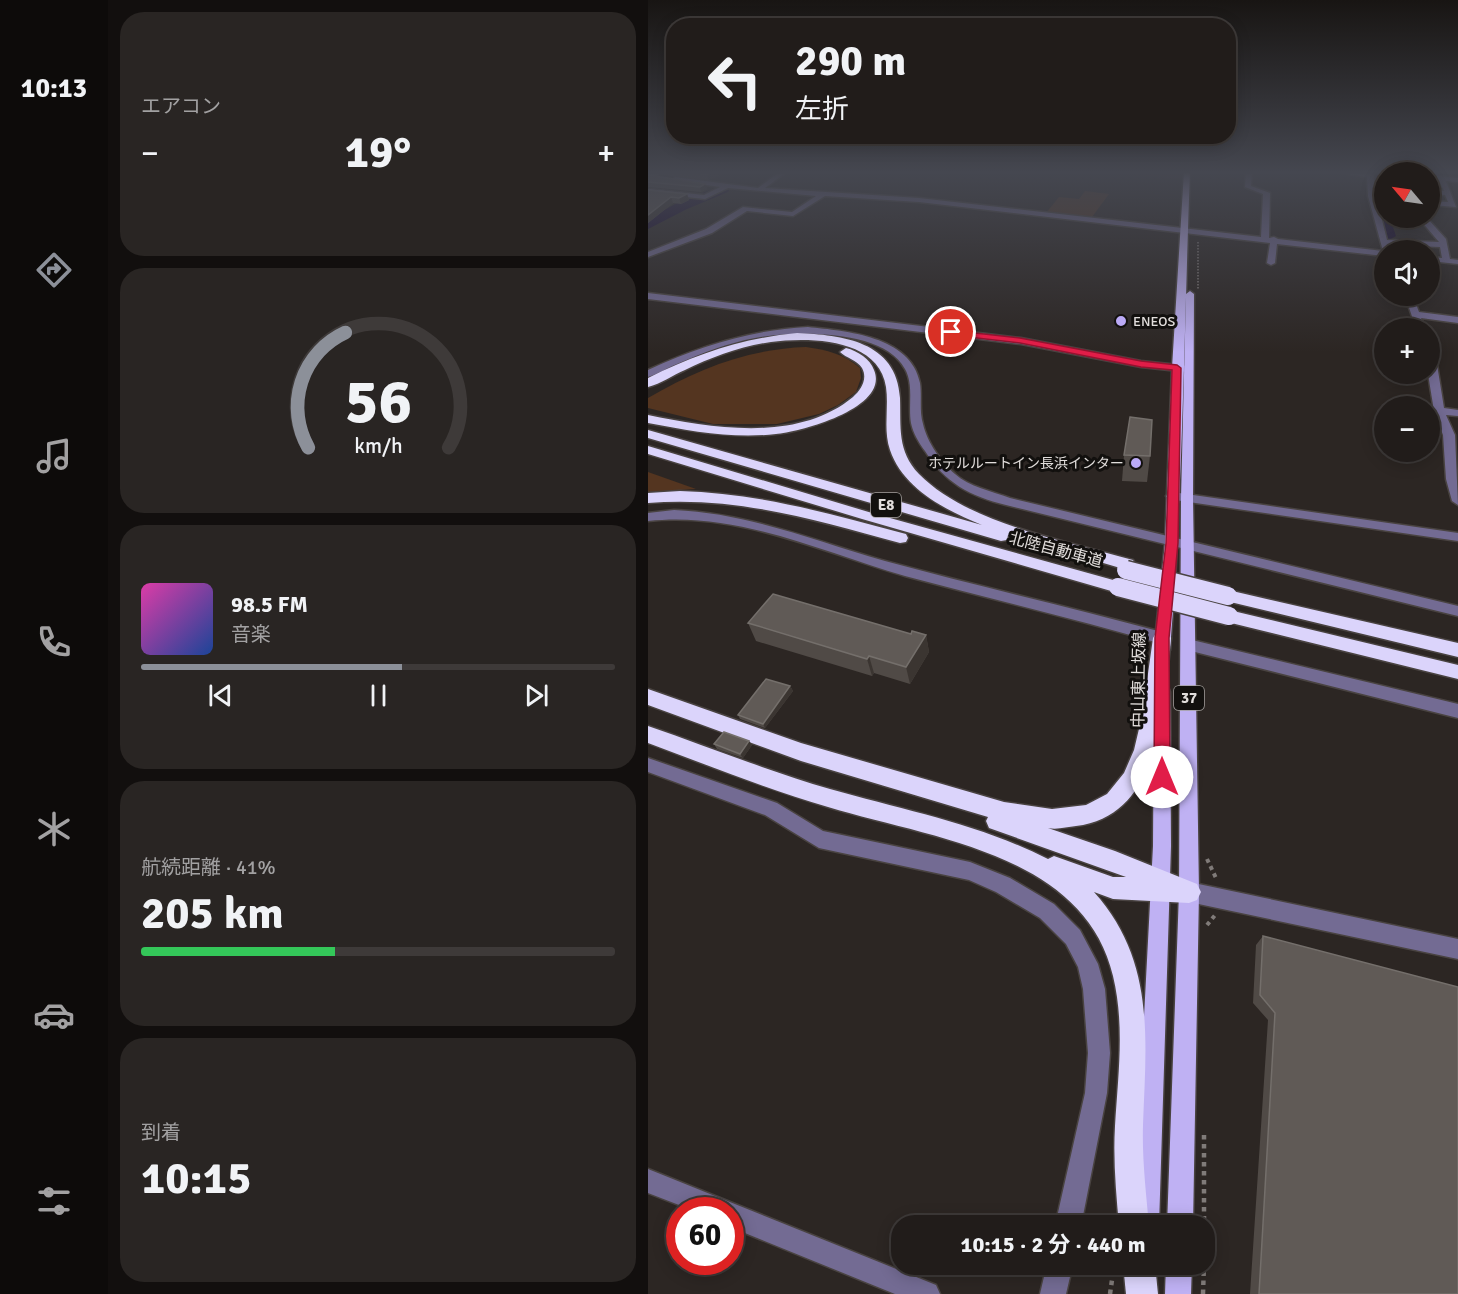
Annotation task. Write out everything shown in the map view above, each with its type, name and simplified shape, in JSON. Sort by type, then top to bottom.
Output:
[{"type":"highway","points":[[648,383],[702,358],[763,341],[816,338],[855,345],[875,356],[888,372],[892,394],[894,442],[905,468],[926,488],[956,507],[993,523],[1126,567]]},
{"type":"highway","points":[[648,391],[712,361],[744,351],[777,345],[806,344],[840,350],[857,357],[868,368],[870,374],[868,386],[856,400],[832,414],[801,425],[728,430],[648,419]]},
{"type":"highway","name":"北陸自動車道","points":[[648,434],[895,507],[1229,594],[1453,649]]},
{"type":"highway","name":"北陸自動車道","points":[[648,450],[1118,589],[1458,672]]},
{"type":"highway","points":[[648,498],[701,495],[763,504],[981,559],[1118,589]]},
{"type":"highway","points":[[801,752],[1027,817],[1048,820],[1097,812],[1119,796],[1128,786],[1142,762],[1162,638]]},
{"type":"highway","points":[[648,697],[1161,886],[1190,892]]},
{"type":"highway","points":[[648,734],[778,782],[833,800],[942,828],[1113,888],[1161,886]]},
{"type":"highway","points":[[1008,851],[1054,875],[1078,892],[1101,919],[1119,955],[1132,1006],[1134,1054],[1129,1129],[1133,1215]]},
{"type":"highway","points":[[1140,1275],[1143,1294]]},
{"type":"main road","name":"中山東上坂線","points":[[1146,1215],[1161,886],[1162,638],[1172,543],[1180,497],[1187,231]]},
{"type":"main road","name":"中山東上坂線","points":[[1180,497],[1188,547],[1190,892],[1180,1215]]},
{"type":"main road","points":[[1143,1294],[1144,1275]]},
{"type":"main road","points":[[1178,1294],[1179,1275]]},
{"type":"street","points":[[648,255],[708,231]]},
{"type":"street","points":[[1200,231],[1374,248]]},
{"type":"street","points":[[1264,231],[1264,238]]},
{"type":"street","points":[[1435,231],[1442,239],[1446,260]]},
{"type":"street","points":[[1272,263],[1274,240]]},
{"type":"street","points":[[1440,260],[1458,262]]},
{"type":"street","points":[[648,296],[1020,341],[1141,364],[1182,369]]},
{"type":"street","points":[[1412,306],[1416,318]]},
{"type":"street","points":[[1414,314],[1458,320]]},
{"type":"street","points":[[648,374],[722,343],[764,333],[804,330],[845,333],[882,345],[904,360],[916,384],[917,426],[929,450],[953,479],[1006,501],[1458,611]]},
{"type":"street","points":[[1440,411],[1458,413]]},
{"type":"street","points":[[1440,413],[1449,435],[1452,479],[1458,501]]},
{"type":"street","points":[[1180,497],[1458,537]]},
{"type":"street","points":[[648,517],[681,514],[767,530],[870,561],[1162,638]]},
{"type":"street","points":[[1188,645],[1458,711]]},
{"type":"street","points":[[648,765],[771,809],[819,839],[970,871],[1003,885],[1047,911],[1073,937],[1088,964],[1094,989],[1099,1053],[1096,1093],[1070,1215]]},
{"type":"street","points":[[1190,892],[1458,949]]},
{"type":"street","points":[[648,1181],[689,1197]]},
{"type":"street","points":[[744,1220],[927,1294]]},
{"type":"street","points":[[1053,1294],[1057,1275]]},
{"type":"path","points":[[1110,1294],[1113,1275]]},
{"type":"path","points":[[1203,1294],[1204,1275]]},
{"type":"shaded area","points":[[806,347],[835,353],[860,368],[861,378],[856,392],[838,405],[819,414],[777,424],[713,424],[648,408],[648,398],[685,378],[724,362],[764,352]]},
{"type":"shaded area","points":[[648,472],[696,489],[648,492]]},
{"type":"building","points":[[1130,417],[1152,420],[1150,456],[1124,455]]},
{"type":"building","points":[[773,594],[911,634],[912,631],[926,635],[906,667],[869,656],[867,659],[748,623]]},
{"type":"building","points":[[766,679],[790,686],[763,724],[738,715]]},
{"type":"building","points":[[724,732],[749,741],[740,754],[714,744]]},
{"type":"building","points":[[1263,936],[1458,987],[1458,1294],[1259,1294],[1275,1013],[1260,995]]},
{"type":"waterway","points":[[1388,231],[1389,236]]},
{"type":"place","name":"ENEOS","points":[[1121,321]]},
{"type":"place","name":"ホテルルートイン長浜インター","points":[[1136,463]]},
{"type":"route","points":[[951,332],[1048,345],[1141,364],[1177,368],[1172,543],[1162,638],[1162,777]]}]
